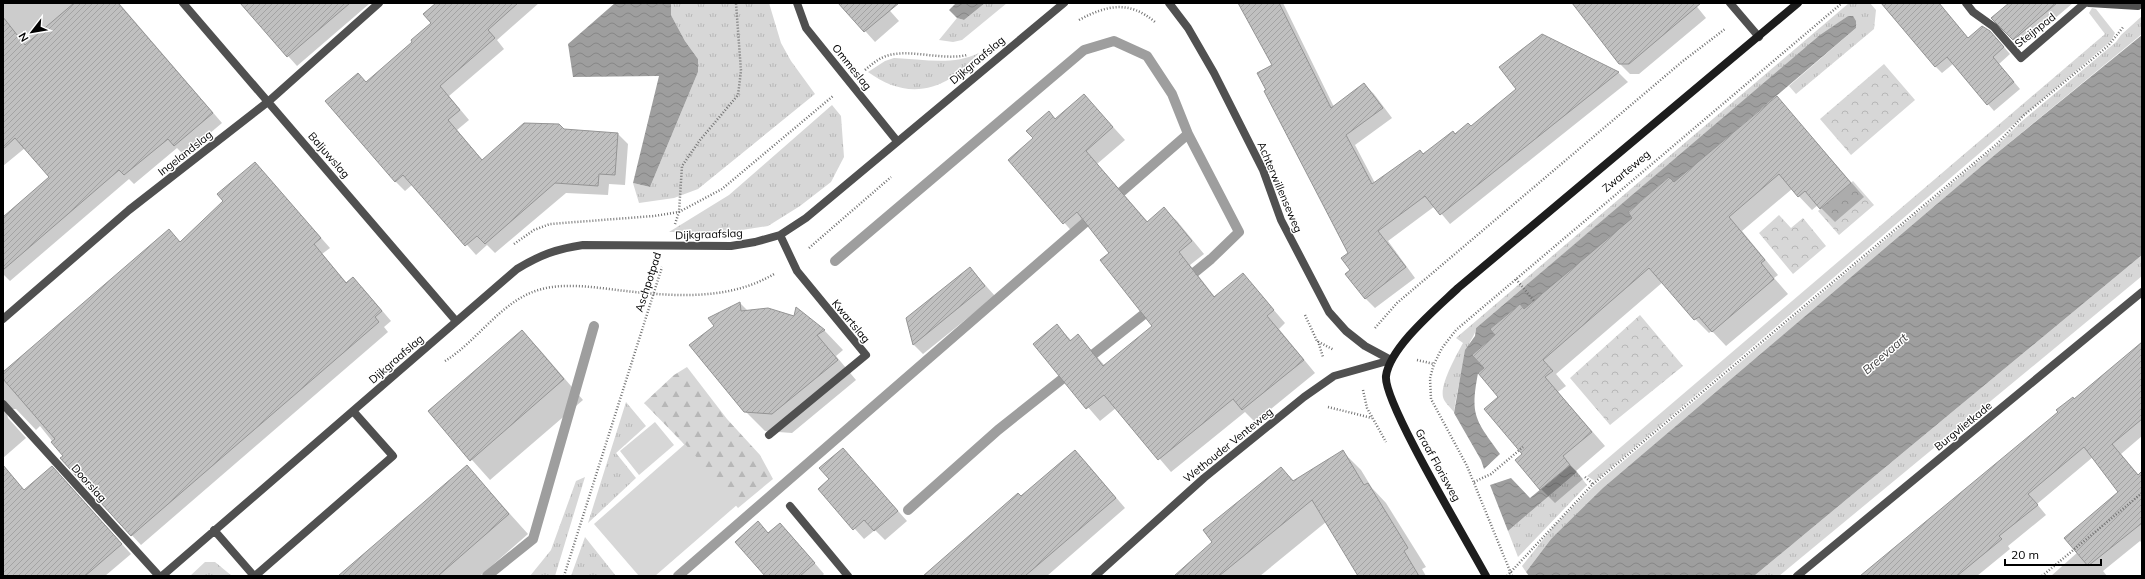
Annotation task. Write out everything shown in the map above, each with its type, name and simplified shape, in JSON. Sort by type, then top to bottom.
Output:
[{"type":"main road","name":"Zwarteweg","points":[[1392,360],[1421,323],[1458,288],[1798,3]]},
{"type":"main road","name":"Graaf Florisweg","points":[[1392,360],[1386,377],[1390,399],[1486,576]]},
{"type":"street","name":"Baljuwslag","points":[[183,3],[456,321]]},
{"type":"street","name":"Ingelandslag","points":[[3,319],[129,210],[269,102],[379,3]]},
{"type":"street","name":"Ommeslag","points":[[797,3],[806,28],[897,141]]},
{"type":"street","name":"Dijkgraafslag","points":[[161,576],[517,269],[539,256],[562,248],[583,245],[731,246],[755,242],[780,235],[806,218],[1064,3]]},
{"type":"street","name":"Achterwillenseweg","points":[[1169,3],[1188,28],[1217,80],[1263,170],[1281,220],[1329,312],[1346,331],[1366,346],[1392,360]]},
{"type":"street","points":[[1730,3],[1759,37]]},
{"type":"street","name":"Steijnpad","points":[[1966,3],[1973,12],[1994,27],[2021,58],[2085,3]]},
{"type":"street","points":[[2089,3],[2140,4]]},
{"type":"street","name":"Kwartslag","points":[[769,435],[866,355],[796,272],[780,235]]},
{"type":"street","name":"Burgvlietkade","points":[[1797,576],[2142,292]]},
{"type":"street","name":"Wethouder Venteweg","points":[[1095,576],[1204,478],[1300,400],[1334,376],[1392,360]]},
{"type":"street","name":"Doorslag","points":[[3,404],[161,576]]},
{"type":"street","points":[[214,530],[254,576],[393,456],[353,410]]},
{"type":"street","points":[[790,506],[848,576]]},
{"type":"path","name":"Aschpotpad","points":[[564,576],[679,212],[682,166],[700,140],[738,96],[741,71],[736,3]]},
{"type":"path","name":"Zwarteweg","points":[[1434,364],[1442,348],[1456,330],[1842,3]]},
{"type":"path","points":[[1075,22],[1093,12],[1125,4],[1148,16],[1160,27]]},
{"type":"path","points":[[1507,576],[1511,574],[1593,484],[1998,143],[2023,116],[2108,46],[2118,35],[2140,4]]},
{"type":"path","points":[[1366,346],[1374,328],[1397,303],[1683,61],[1741,16]]},
{"type":"path","points":[[866,69],[876,60],[893,54],[950,57],[967,55],[971,52]]},
{"type":"path","points":[[442,363],[510,306],[541,289],[565,286],[594,287],[653,294],[700,295],[734,291],[759,283],[792,262]]},
{"type":"path","points":[[1516,279],[1534,301]]},
{"type":"path","name":"Graaf Florisweg","points":[[1434,364],[1430,378],[1431,399],[1467,466],[1511,574]]},
{"type":"path","points":[[1300,400],[1372,418]]},
{"type":"path","points":[[1474,482],[1491,474],[1523,447]]},
{"type":"path","points":[[1585,477],[1593,484]]},
{"type":"path","points":[[2042,576],[2142,493]]},
{"type":"green space","points":[[671,3],[769,3],[781,43],[791,61],[815,94],[698,189],[674,198],[639,203],[633,183],[650,187],[698,72],[698,59],[685,41],[671,15]]},
{"type":"green space","points":[[985,3],[1007,3],[962,40],[953,42],[939,40],[957,18],[964,20]]},
{"type":"green space","points":[[1849,3],[1870,3],[1876,10],[1874,29],[1796,94],[1789,86],[1856,28],[1848,16],[1820,36],[1476,328],[1469,345],[1458,386],[1454,412],[1446,403],[1443,397],[1443,391],[1446,377],[1463,343],[1456,338]]},
{"type":"green space","points":[[2092,8],[2096,9],[2115,33],[2111,41],[1595,481],[1587,476],[2105,34],[2089,13]]},
{"type":"green space","points":[[2142,16],[2142,34],[1997,153],[1551,539],[1526,572],[1522,566],[1554,526],[1594,486],[1999,144],[2021,122],[2116,42],[2121,35]]},
{"type":"green space","points":[[979,53],[955,76],[940,84],[919,89],[898,87],[868,72],[885,61],[894,58],[948,61],[969,57]]},
{"type":"green space","points":[[1884,64],[1915,100],[1851,155],[1820,119]]},
{"type":"green space","points":[[832,105],[841,116],[844,157],[831,182],[800,206],[768,226],[729,232],[669,232],[729,195]]},
{"type":"green space","points":[[1853,181],[1874,205],[1839,235],[1818,211]]},
{"type":"green space","points":[[1779,215],[1791,228],[1803,218],[1826,246],[1793,274],[1759,233]]},
{"type":"green space","points":[[2142,255],[2142,276],[1779,576],[1754,576]]},
{"type":"green space","points":[[1640,315],[1683,366],[1610,425],[1570,378]]},
{"type":"green space","points":[[687,367],[727,419],[760,455],[773,479],[738,508],[682,442],[644,403],[674,375]]},
{"type":"green space","points":[[626,402],[646,426],[616,453],[636,478],[588,523]]},
{"type":"green space","points":[[655,422],[674,445],[639,475],[620,451]]},
{"type":"green space","points":[[685,444],[738,504],[655,576],[639,576],[594,524]]},
{"type":"green space","points":[[1577,472],[1587,485],[1518,557],[1508,531]]},
{"type":"green space","points":[[585,477],[555,576],[530,576],[551,550],[576,481]]},
{"type":"green space","points":[[585,537],[616,576],[571,576]]},
{"type":"green space","points":[[205,562],[215,562],[232,576],[190,576]]},
{"type":"water","points":[[615,3],[671,3],[671,15],[685,41],[698,59],[698,72],[650,187],[633,183],[659,76],[573,77],[568,44]]},
{"type":"water","points":[[956,3],[985,3],[964,20],[957,18],[949,10]]},
{"type":"water","points":[[1848,16],[1853,16],[1856,21],[1856,28],[1674,183],[1669,177],[1628,212],[1633,218],[1525,310],[1520,304],[1490,329],[1495,335],[1472,355],[1484,368],[1478,373],[1475,399],[1477,416],[1485,433],[1500,454],[1484,469],[1481,460],[1454,413],[1465,350],[1475,336],[1476,328],[1820,35]]},
{"type":"water","name":"Breevaart","points":[[2142,35],[2142,255],[1754,576],[1529,576],[1526,572],[1551,539],[1603,488],[1997,153]]},
{"type":"water","points":[[1570,465],[1577,472],[1508,531],[1490,485],[1511,478],[1530,498]]},
{"type":"building","points":[[74,3],[118,3],[213,113],[174,146],[168,139],[124,175],[119,170],[3,270],[3,217],[49,177],[15,138],[3,149],[3,17],[25,45]]},
{"type":"building","points":[[240,3],[350,3],[287,57]]},
{"type":"building","points":[[436,3],[518,3],[488,30],[495,38],[440,86],[460,110],[448,120],[482,160],[524,123],[559,124],[564,129],[618,133],[615,175],[599,174],[598,186],[555,183],[485,244],[477,236],[465,246],[403,175],[395,182],[325,101],[358,73],[366,82],[412,42],[411,40],[431,23],[423,14]]},
{"type":"building","points":[[838,3],[899,3],[864,32]]},
{"type":"building","points":[[1238,3],[1279,3],[1331,108],[1364,83],[1383,108],[1346,135],[1372,184],[1420,150],[1423,154],[1453,131],[1455,134],[1468,123],[1471,126],[1516,89],[1499,67],[1542,34],[1619,72],[1440,215],[1425,196],[1378,231],[1406,267],[1365,299],[1345,274],[1350,270],[1341,258],[1348,253],[1264,91],[1266,90],[1257,73],[1272,65]]},
{"type":"building","points":[[1572,3],[1701,3],[1629,64],[1619,64]]},
{"type":"building","points":[[1881,3],[1939,3],[1968,38],[1982,26],[1990,31],[2004,47],[1993,57],[2014,82],[1987,105],[1947,57],[1935,67]]},
{"type":"building","points":[[2009,3],[2057,3],[2013,40],[1991,18]]},
{"type":"building","points":[[1084,94],[1113,127],[1086,151],[1147,222],[1164,207],[1192,241],[1179,252],[1214,297],[1243,273],[1274,310],[1267,316],[1304,360],[1242,410],[1233,399],[1158,460],[1104,395],[1086,409],[1033,344],[1057,324],[1070,341],[1078,334],[1103,366],[1152,326],[1100,260],[1109,253],[1077,212],[1063,224],[1008,160],[1033,138],[1026,131],[1049,111],[1055,119]]},
{"type":"building","points":[[1777,96],[1851,183],[1820,209],[1805,191],[1798,197],[1779,174],[1729,217],[1765,260],[1761,263],[1774,279],[1712,332],[1699,317],[1694,320],[1649,268],[1543,360],[1553,371],[1545,377],[1592,432],[1563,456],[1570,465],[1540,490],[1515,460],[1522,454],[1484,409],[1498,397],[1478,373],[1484,368],[1472,355],[1495,335],[1490,329],[1520,304],[1524,309],[1632,218],[1628,212],[1669,177],[1674,182]]},
{"type":"building","points":[[255,162],[321,238],[314,244],[346,283],[353,277],[382,311],[375,317],[379,322],[131,536],[60,458],[63,456],[51,442],[55,439],[3,379],[3,372],[169,229],[180,242],[223,201],[217,194]]},
{"type":"building","points":[[970,267],[985,286],[913,345],[906,318]]},
{"type":"building","points":[[740,302],[741,311],[768,308],[794,316],[796,307],[825,330],[817,335],[838,360],[772,414],[744,412],[689,345],[714,326],[708,318]]},
{"type":"building","points":[[522,330],[564,379],[470,461],[428,411]]},
{"type":"building","points":[[2142,342],[2142,419],[2112,444],[2138,475],[2142,471],[2142,523],[2088,566],[2064,538],[2118,492],[2084,447],[2028,494],[2038,505],[1999,536],[2002,539],[1957,576],[1860,576],[2058,412],[2056,410],[2073,397],[2074,399]]},
{"type":"building","points":[[843,448],[898,511],[874,531],[864,520],[853,530],[818,489],[829,479],[819,468]]},
{"type":"building","points":[[1075,450],[1116,498],[1025,576],[923,576],[1018,493],[1021,496]]},
{"type":"building","points":[[1343,450],[1364,485],[1368,483],[1408,548],[1404,551],[1419,576],[1358,576],[1312,500],[1219,576],[1174,576],[1212,542],[1203,530],[1281,467],[1293,481]]},
{"type":"building","points":[[3,465],[24,490],[52,466],[122,544],[85,576],[3,576]]},
{"type":"building","points":[[467,465],[509,514],[438,576],[338,576]]},
{"type":"building","points":[[758,521],[768,533],[780,523],[815,563],[800,576],[765,576],[735,542]]},
{"type":"waterway","points":[[835,261],[1084,50],[1114,41],[1147,56],[1172,94],[1188,134],[1239,232],[1211,259],[1184,281]]},
{"type":"waterway","points":[[1112,200],[1188,134]]},
{"type":"waterway","points":[[678,576],[1095,214]]},
{"type":"waterway","points":[[908,510],[998,430],[1153,307]]},
{"type":"waterway","points":[[487,576],[533,539],[594,326]]}]
